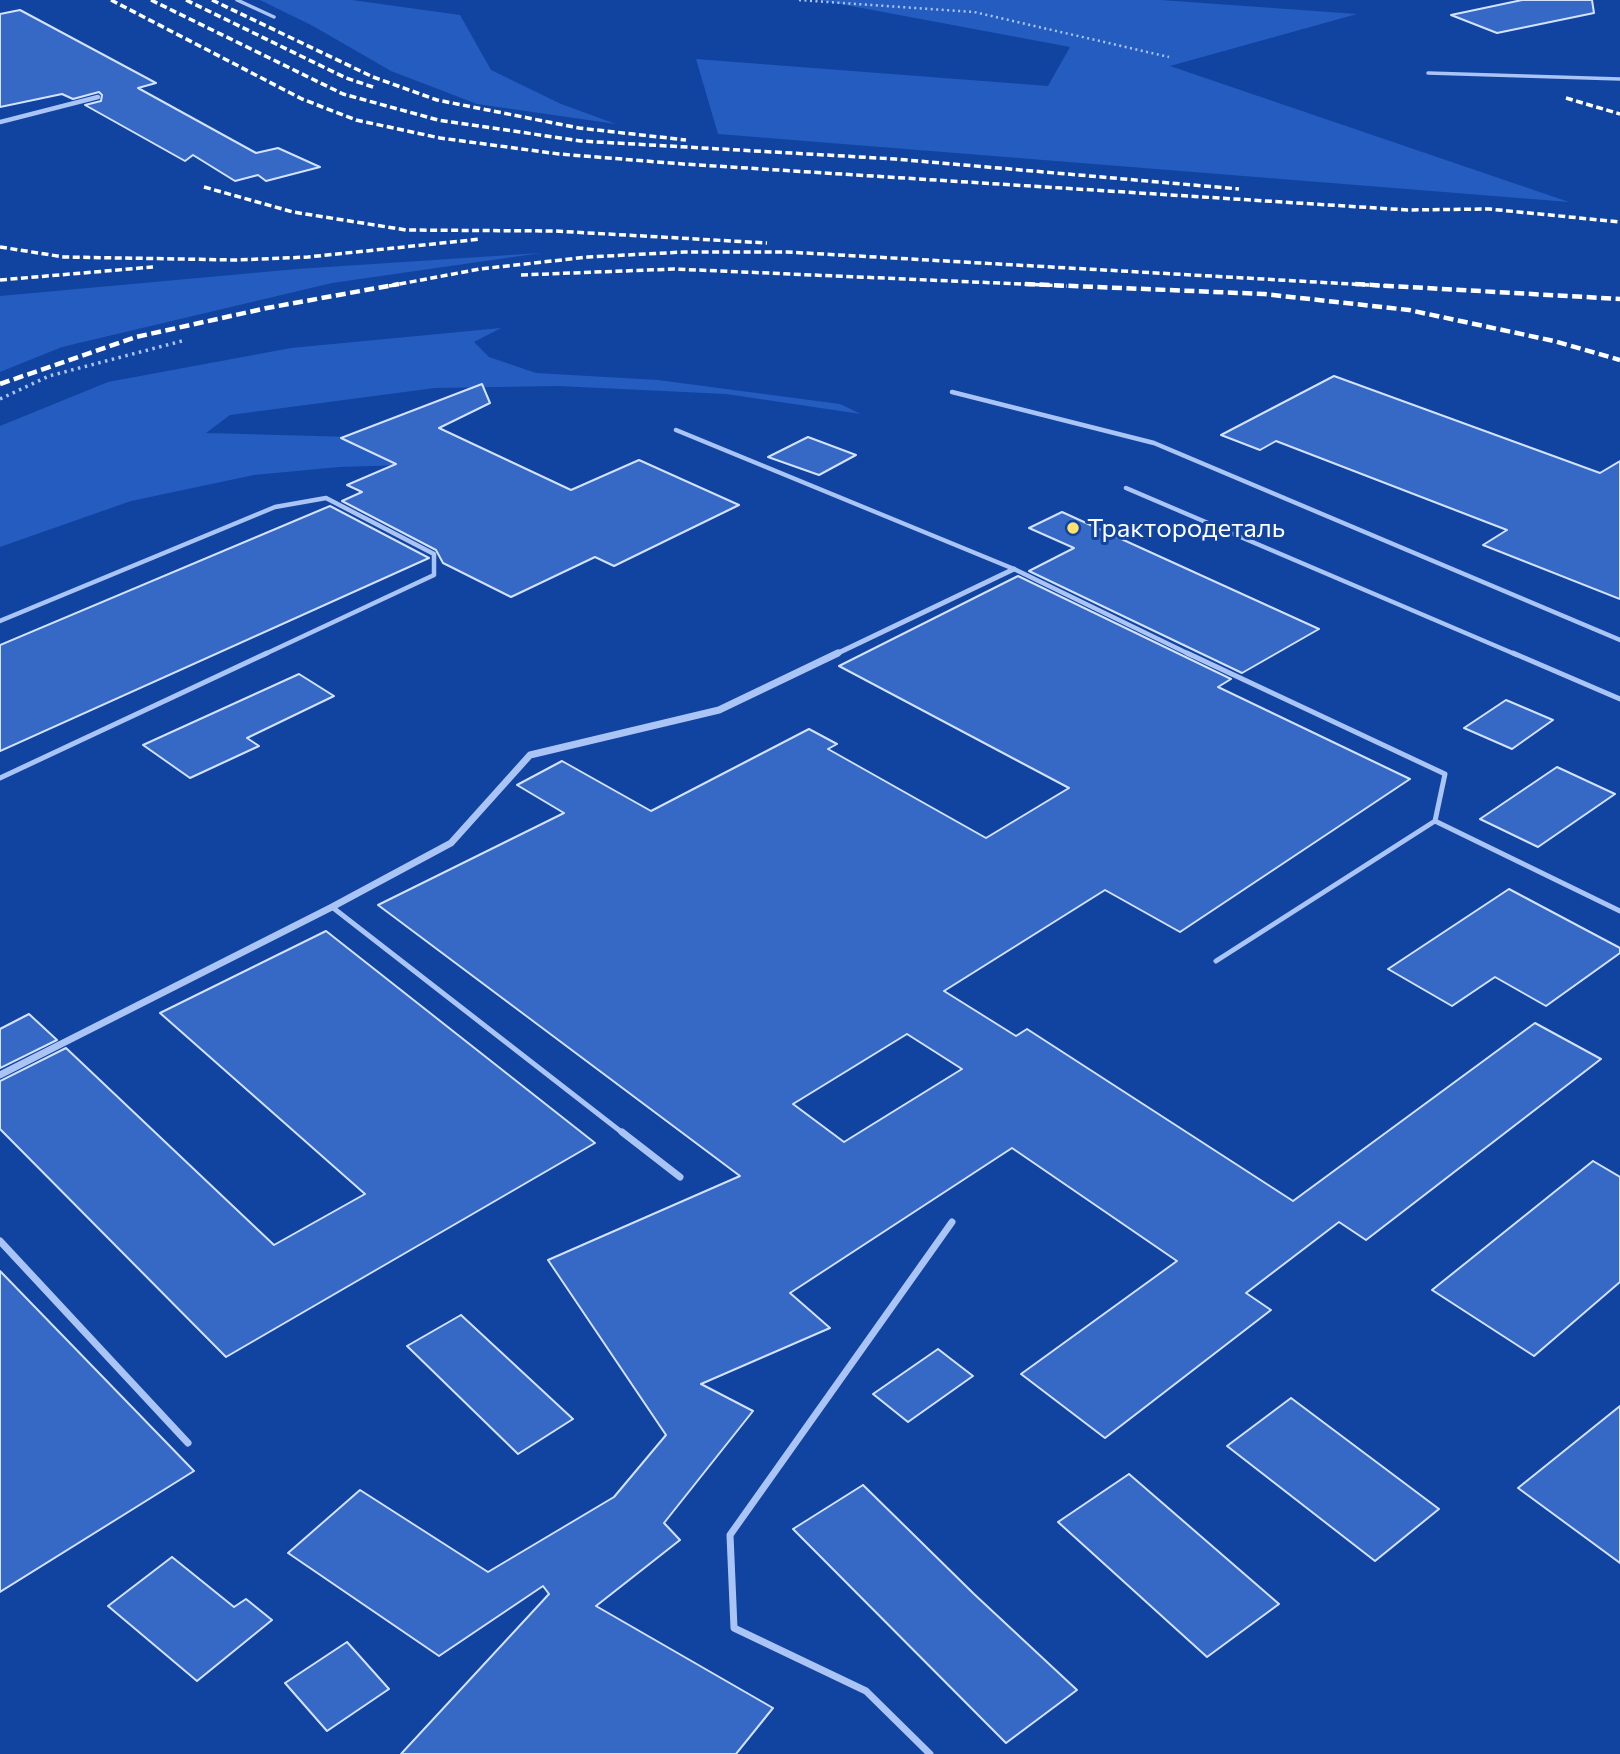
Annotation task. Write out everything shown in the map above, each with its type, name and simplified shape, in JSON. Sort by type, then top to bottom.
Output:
[{"type":"street","points":[[0,122],[98,97]]},
{"type":"street","points":[[0,1074],[451,843],[530,755],[719,710],[1014,569]]},
{"type":"lane","points":[[237,0],[274,17]]},
{"type":"lane","points":[[1428,73],[1620,79]]},
{"type":"lane","points":[[952,392],[1154,443],[1620,640]]},
{"type":"lane","points":[[676,430],[1014,569],[1059,593],[1446,774],[1435,821],[1216,961]]},
{"type":"lane","points":[[1126,488],[1620,699]]},
{"type":"lane","points":[[0,621],[275,507],[326,498],[433,554],[434,575],[0,778]]},
{"type":"lane","points":[[1435,821],[1620,911]]},
{"type":"lane","points":[[332,906],[680,1177]]},
{"type":"lane","points":[[930,1754],[866,1690],[734,1628],[730,1535],[952,1222]]},
{"type":"lane","points":[[0,1241],[188,1443]]},
{"type":"path","points":[[799,0],[974,12],[1169,57]]},
{"type":"path","points":[[0,399],[49,376],[182,341]]},
{"type":"shaded area","points":[[260,0],[352,0],[460,15],[491,70],[561,104],[616,124],[477,104],[391,71],[313,26]]},
{"type":"shaded area","points":[[819,0],[1161,0],[1357,14],[1170,66],[1569,202],[718,134],[696,59],[1048,86],[1070,47]]},
{"type":"shaded area","points":[[541,253],[332,283],[62,347],[0,372],[0,296],[297,269]]},
{"type":"shaded area","points":[[501,328],[474,342],[489,357],[536,373],[658,380],[840,404],[861,414],[726,394],[558,386],[435,388],[230,415],[206,433],[354,437],[404,465],[339,467],[254,475],[131,501],[0,547],[0,426],[108,382],[291,348]]},
{"type":"building","points":[[1522,0],[1592,0],[1594,13],[1497,33],[1451,15]]},
{"type":"building","points":[[20,10],[156,83],[138,88],[256,153],[278,148],[320,167],[266,181],[258,175],[235,181],[193,155],[185,161],[85,105],[101,101],[102,95],[99,92],[73,99],[62,94],[0,107],[0,14]]},
{"type":"building","points":[[1334,376],[1600,473],[1620,461],[1620,599],[1483,545],[1507,530],[1276,441],[1260,450],[1221,435]]},
{"type":"building","points":[[482,384],[490,403],[439,428],[571,490],[639,460],[739,505],[614,566],[595,557],[511,597],[443,563],[436,550],[342,501],[362,492],[347,485],[396,464],[341,438]]},
{"type":"building","points":[[808,437],[856,455],[819,475],[768,457]]},
{"type":"building","points":[[330,506],[429,558],[0,751],[0,645]]},
{"type":"building","points":[[1062,512],[1319,629],[1242,673],[1029,571],[1074,548],[1029,528]]},
{"type":"building","points":[[1018,576],[1231,679],[1218,687],[1410,779],[1180,932],[1105,890],[944,991],[1016,1036],[1027,1029],[1293,1201],[1535,1023],[1601,1059],[1366,1240],[1339,1222],[1246,1293],[1271,1310],[1105,1438],[1021,1374],[1177,1261],[1012,1148],[790,1293],[830,1328],[701,1384],[753,1411],[664,1523],[680,1540],[596,1606],[773,1708],[736,1754],[401,1754],[549,1594],[543,1586],[439,1656],[288,1553],[360,1490],[488,1572],[614,1497],[666,1435],[548,1260],[740,1176],[378,905],[564,813],[517,785],[562,761],[651,811],[809,729],[837,744],[828,749],[986,838],[1069,788],[839,666]],"holes":[[[907,1034],[962,1069],[844,1142],[793,1104]]]},
{"type":"building","points":[[299,674],[334,696],[247,738],[259,746],[190,778],[143,745]]},
{"type":"building","points":[[1506,700],[1553,720],[1512,749],[1464,728]]},
{"type":"building","points":[[1557,767],[1615,794],[1538,847],[1480,819]]},
{"type":"building","points":[[1509,889],[1620,948],[1620,953],[1546,1006],[1495,977],[1452,1006],[1388,969]]},
{"type":"building","points":[[326,931],[595,1143],[226,1357],[0,1129],[0,1081],[66,1048],[274,1245],[365,1194],[160,1013]]},
{"type":"building","points":[[29,1014],[57,1040],[0,1068],[0,1029]]},
{"type":"building","points":[[1593,1161],[1620,1177],[1620,1282],[1534,1356],[1432,1290]]},
{"type":"building","points":[[0,1271],[194,1471],[0,1592]]},
{"type":"building","points":[[461,1315],[573,1419],[518,1454],[407,1346]]},
{"type":"building","points":[[938,1349],[973,1376],[908,1422],[873,1394]]},
{"type":"building","points":[[1291,1398],[1439,1509],[1375,1561],[1227,1446]]},
{"type":"building","points":[[1620,1406],[1620,1563],[1518,1488]]},
{"type":"building","points":[[1129,1474],[1279,1604],[1207,1657],[1058,1522]]},
{"type":"building","points":[[863,1485],[1077,1690],[1006,1743],[793,1529]]},
{"type":"building","points":[[172,1557],[234,1607],[246,1599],[272,1620],[197,1681],[108,1606]]},
{"type":"building","points":[[347,1642],[389,1689],[327,1731],[285,1683]]},
{"type":"railway","points":[[111,0],[302,99],[356,120],[440,138],[559,154],[683,164],[1408,210],[1489,209],[1620,222]]},
{"type":"railway","points":[[151,0],[343,94],[438,120],[581,141],[895,159],[1239,189]]},
{"type":"railway","points":[[186,0],[346,78],[376,88]]},
{"type":"railway","points":[[212,0],[373,77],[437,100],[579,128],[686,140]]},
{"type":"railway","points":[[1566,98],[1620,114]]},
{"type":"railway","points":[[204,187],[293,212],[406,230],[554,231],[767,243]]},
{"type":"railway","points":[[0,247],[64,257],[237,260],[308,257],[481,239]]},
{"type":"railway","points":[[389,286],[480,269],[588,257],[684,252],[787,252],[1386,286]]},
{"type":"railway","points":[[0,280],[153,267]]},
{"type":"railway","points":[[521,275],[674,269],[1067,286]]},
{"type":"railway","points":[[0,384],[136,337],[267,308],[399,284]]},
{"type":"railway","points":[[1025,284],[1264,294],[1409,310],[1554,341],[1620,360]]},
{"type":"railway","points":[[1355,284],[1620,299]]},
{"type":"place","name":"Трактородеталь","points":[[1073,528]]}]
